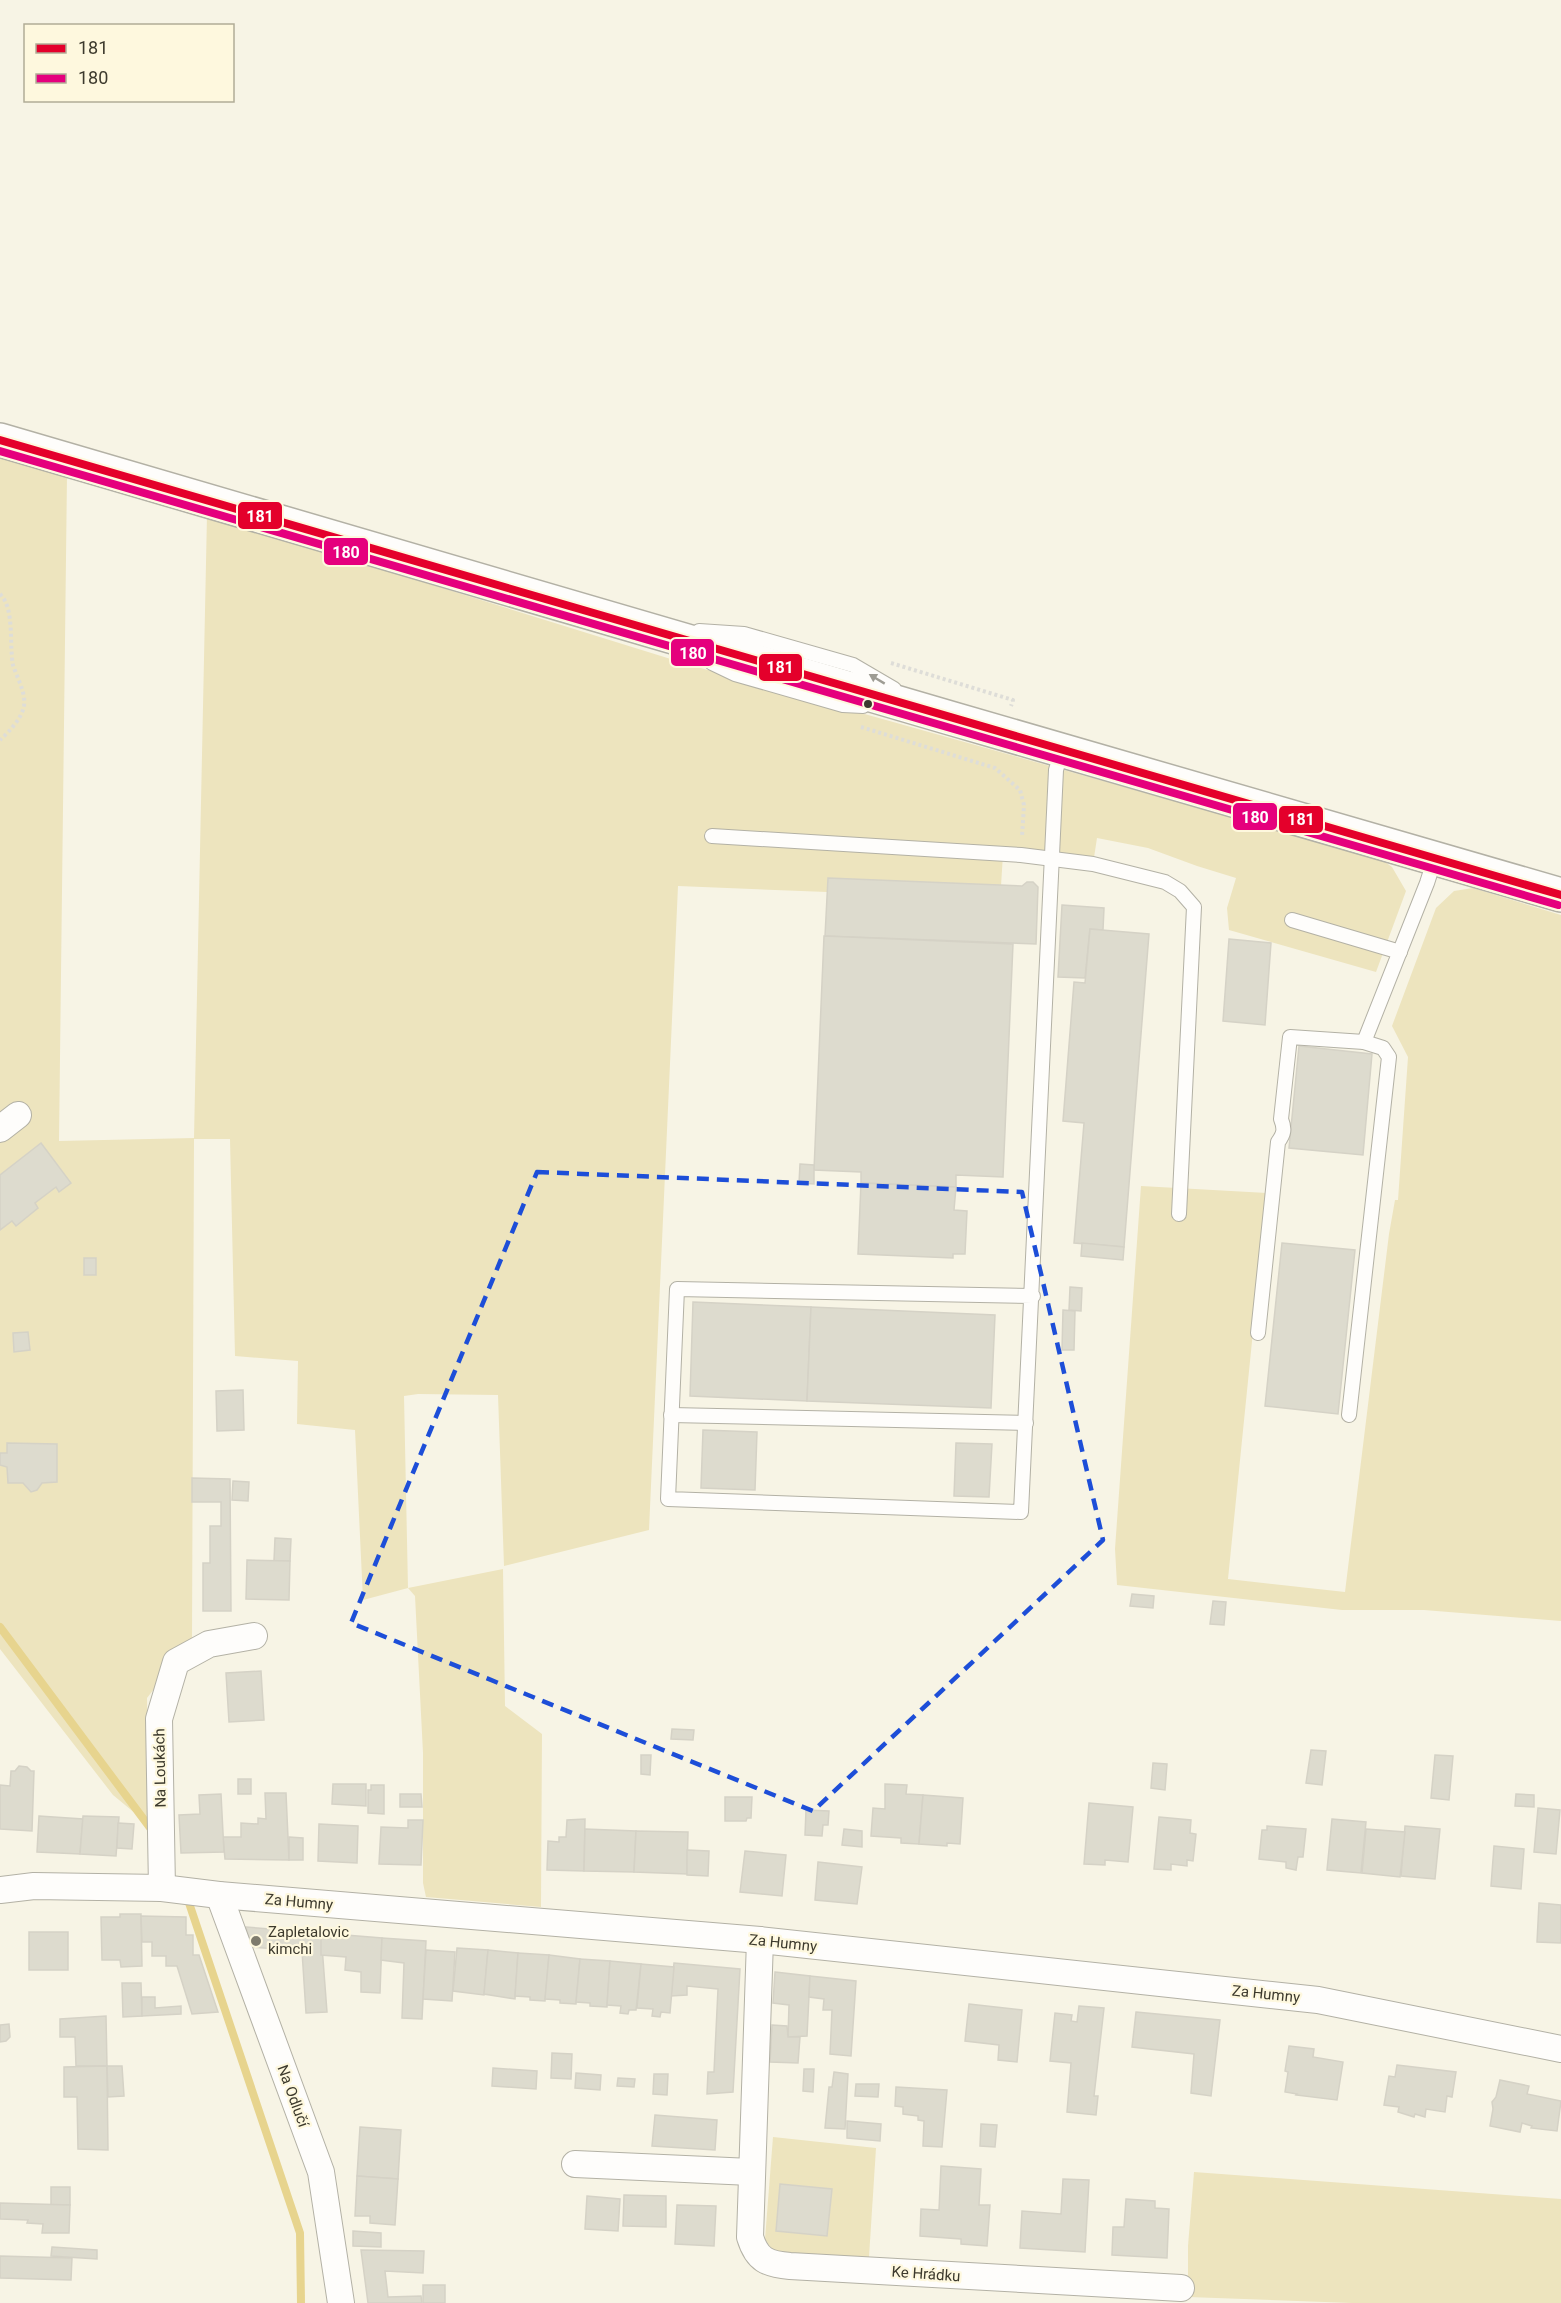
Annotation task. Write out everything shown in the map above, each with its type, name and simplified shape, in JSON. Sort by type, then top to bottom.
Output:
[{"type":"main road","points":[[0,440],[1561,895]]},
{"type":"street","name":"Na Loukách","points":[[177,1890],[161,1846],[159,1719],[176,1662],[209,1644],[255,1636]]},
{"type":"street","name":"Za Humny","points":[[0,1890],[34,1886],[177,1890],[760,1941],[1318,2000],[1561,2049]]},
{"type":"street","name":"Na Odlučí","points":[[219,1895],[321,2172],[341,2303]]},
{"type":"street","name":"Ke Hrádku","points":[[760,1941],[750,2237],[758,2255],[777,2265],[1034,2282],[1181,2288]]},
{"type":"street","points":[[575,2164],[751,2172]]},
{"type":"lane","points":[[1033,1296],[677,1289],[668,1499],[1021,1512],[1033,1296],[1056,770],[1062,750]]},
{"type":"lane","points":[[712,836],[1053,858],[1093,864],[1165,882],[1180,891],[1194,907],[1179,1214]]},
{"type":"lane","points":[[1364,1042],[1435,858]]},
{"type":"lane","points":[[1292,920],[1400,952]]},
{"type":"lane","points":[[1258,1333],[1278,1142],[1283,1135],[1284,1127],[1281,1119],[1290,1037],[1364,1042],[1383,1048],[1389,1057],[1349,1415]]},
{"type":"lane","points":[[671,1416],[1026,1423]]},
{"type":"path","points":[[0,594],[8,611],[13,664],[23,694],[24,706],[19,717],[0,740]]},
{"type":"path","points":[[850,723],[995,768],[1020,790],[1024,805],[1021,855]]},
{"type":"highlighted area","points":[[537,1172],[1022,1192],[1103,1540],[813,1811],[351,1623]]},
{"type":"shaded area","points":[[0,456],[67,475],[59,1141],[194,1138],[207,515],[690,665],[1381,859],[1392,867],[1406,891],[1376,972],[1229,930],[1227,908],[1236,878],[1148,848],[1097,838],[1093,864],[1003,854],[1001,886],[828,878],[827,892],[678,886],[649,1530],[504,1566],[498,1395],[418,1394],[404,1396],[408,1588],[363,1600],[355,1430],[297,1424],[298,1361],[235,1356],[230,1139],[194,1139],[192,1640],[147,1698],[148,1824],[113,1795],[0,1649]]},
{"type":"shaded area","points":[[1473,888],[1561,915],[1561,1621],[1424,1610],[1342,1610],[1117,1585],[1115,1549],[1141,1186],[1267,1193],[1228,1579],[1345,1592],[1389,1234],[1395,1200],[1398,1200],[1408,1057],[1392,1026],[1436,908],[1454,891]]},
{"type":"shaded area","points":[[503,1569],[505,1706],[542,1734],[541,1907],[426,1897],[423,1883],[423,1753],[415,1596],[408,1588]]},
{"type":"shaded area","points":[[773,2137],[876,2148],[869,2257],[773,2252],[765,2239]]},
{"type":"shaded area","points":[[1194,2172],[1561,2199],[1561,2303],[1352,2303],[1188,2297],[1188,2246]]},
{"type":"building","points":[[828,878],[1022,886],[1027,882],[1033,882],[1038,887],[1036,944],[825,936]]},
{"type":"building","points":[[1062,905],[1104,908],[1103,930],[1090,929],[1085,978],[1058,977]]},
{"type":"building","points":[[1090,929],[1149,934],[1124,1247],[1074,1243],[1084,1123],[1063,1121],[1074,982],[1085,983]]},
{"type":"building","points":[[824,936],[1013,944],[1003,1177],[956,1175],[956,1187],[861,1183],[861,1172],[814,1170]]},
{"type":"building","points":[[1229,939],[1271,943],[1265,1025],[1223,1021]]},
{"type":"building","points":[[1299,1046],[1372,1054],[1363,1155],[1289,1148]]},
{"type":"building","points":[[41,1143],[71,1183],[59,1192],[56,1187],[35,1203],[38,1208],[16,1226],[12,1221],[0,1230],[0,1175]]},
{"type":"building","points":[[800,1164],[814,1165],[814,1184],[799,1183]]},
{"type":"building","points":[[861,1183],[956,1187],[954,1210],[967,1211],[965,1254],[953,1254],[953,1258],[858,1254]]},
{"type":"building","points":[[1082,1243],[1124,1247],[1123,1260],[1081,1256]]},
{"type":"building","points":[[1282,1243],[1355,1250],[1338,1414],[1265,1406]]},
{"type":"building","points":[[84,1258],[96,1258],[96,1275],[84,1275]]},
{"type":"building","points":[[1070,1287],[1082,1288],[1081,1311],[1069,1310]]},
{"type":"building","points":[[693,1302],[811,1307],[807,1401],[690,1396]]},
{"type":"building","points":[[811,1307],[995,1315],[991,1408],[807,1401]]},
{"type":"building","points":[[1063,1310],[1075,1311],[1074,1350],[1062,1350]]},
{"type":"building","points":[[28,1332],[30,1350],[14,1352],[13,1333]]},
{"type":"building","points":[[243,1390],[244,1430],[217,1431],[216,1391]]},
{"type":"building","points":[[703,1430],[757,1432],[755,1490],[701,1488]]},
{"type":"building","points":[[7,1443],[57,1444],[57,1482],[42,1483],[37,1490],[31,1492],[23,1483],[8,1483],[7,1467],[0,1465],[0,1453],[7,1453]]},
{"type":"building","points":[[956,1443],[992,1444],[989,1497],[954,1496]]},
{"type":"building","points":[[192,1478],[230,1479],[231,1611],[203,1611],[203,1563],[210,1563],[210,1526],[221,1526],[221,1502],[192,1502]]},
{"type":"building","points":[[233,1481],[249,1482],[248,1501],[232,1500]]},
{"type":"building","points":[[275,1538],[291,1539],[290,1561],[274,1561]]},
{"type":"building","points":[[247,1560],[290,1561],[289,1600],[246,1599]]},
{"type":"building","points":[[1132,1594],[1154,1596],[1153,1608],[1130,1606]]},
{"type":"building","points":[[1213,1601],[1226,1602],[1224,1625],[1210,1624]]},
{"type":"building","points":[[261,1671],[264,1720],[229,1722],[226,1673]]},
{"type":"building","points":[[672,1729],[694,1730],[693,1740],[671,1739]]},
{"type":"building","points":[[1311,1750],[1326,1751],[1322,1785],[1306,1783]]},
{"type":"building","points":[[641,1755],[651,1755],[650,1775],[641,1774]]},
{"type":"building","points":[[1435,1755],[1453,1756],[1449,1800],[1431,1798]]},
{"type":"building","points":[[1153,1763],[1167,1764],[1165,1790],[1151,1788]]},
{"type":"building","points":[[19,1766],[34,1771],[32,1831],[0,1829],[0,1785],[10,1786],[11,1771],[15,1771]]},
{"type":"building","points":[[238,1779],[251,1779],[251,1794],[238,1794]]},
{"type":"building","points":[[333,1784],[366,1784],[366,1806],[332,1804]]},
{"type":"building","points":[[885,1784],[907,1785],[906,1794],[923,1795],[919,1844],[901,1843],[901,1838],[871,1836],[873,1808],[885,1809]]},
{"type":"building","points":[[371,1785],[384,1785],[384,1814],[368,1813],[368,1790],[371,1790]]},
{"type":"building","points":[[265,1793],[286,1793],[289,1860],[225,1859],[223,1837],[241,1837],[241,1823],[258,1824],[258,1818],[266,1819]]},
{"type":"building","points":[[221,1794],[224,1852],[181,1853],[179,1815],[200,1814],[199,1795]]},
{"type":"building","points":[[400,1794],[421,1794],[422,1807],[400,1807]]},
{"type":"building","points":[[1516,1794],[1534,1795],[1534,1807],[1515,1806]]},
{"type":"building","points":[[923,1795],[963,1798],[960,1844],[947,1843],[947,1846],[919,1844]]},
{"type":"building","points":[[725,1797],[752,1797],[751,1818],[747,1818],[746,1821],[725,1821]]},
{"type":"building","points":[[1089,1803],[1133,1807],[1128,1862],[1105,1860],[1105,1865],[1084,1864]]},
{"type":"building","points":[[1538,1808],[1560,1810],[1556,1854],[1534,1852]]},
{"type":"building","points":[[806,1810],[829,1811],[828,1825],[823,1825],[822,1836],[805,1835]]},
{"type":"building","points":[[39,1816],[83,1819],[80,1854],[37,1852]]},
{"type":"building","points":[[83,1816],[119,1817],[116,1856],[80,1854]]},
{"type":"building","points":[[1159,1817],[1191,1820],[1190,1833],[1196,1834],[1193,1861],[1187,1860],[1187,1866],[1171,1864],[1171,1870],[1154,1869]]},
{"type":"building","points":[[585,1819],[584,1871],[547,1870],[548,1841],[559,1842],[559,1837],[566,1837],[567,1820]]},
{"type":"building","points":[[1332,1819],[1366,1822],[1361,1873],[1327,1870]]},
{"type":"building","points":[[408,1820],[423,1820],[421,1865],[379,1864],[381,1827],[408,1828]]},
{"type":"building","points":[[118,1823],[134,1824],[132,1849],[117,1848]]},
{"type":"building","points":[[319,1824],[358,1826],[357,1863],[318,1861]]},
{"type":"building","points":[[1267,1826],[1306,1829],[1303,1857],[1298,1857],[1296,1870],[1286,1868],[1286,1862],[1259,1859],[1262,1830],[1267,1830]]},
{"type":"building","points":[[1405,1826],[1440,1829],[1435,1879],[1401,1876]]},
{"type":"building","points":[[585,1829],[636,1831],[634,1872],[584,1871]]},
{"type":"building","points":[[844,1829],[862,1831],[862,1847],[842,1845]]},
{"type":"building","points":[[1366,1829],[1405,1832],[1400,1877],[1362,1873]]},
{"type":"building","points":[[636,1831],[688,1832],[687,1874],[634,1872]]},
{"type":"building","points":[[289,1837],[303,1838],[303,1860],[289,1860]]},
{"type":"building","points":[[1494,1846],[1524,1849],[1521,1889],[1491,1886]]},
{"type":"building","points":[[687,1850],[709,1851],[708,1876],[687,1875]]},
{"type":"building","points":[[745,1851],[786,1855],[782,1896],[740,1892]]},
{"type":"building","points":[[818,1862],[862,1867],[857,1904],[815,1900]]},
{"type":"building","points":[[1539,1903],[1561,1905],[1561,1943],[1537,1942]]},
{"type":"building","points":[[120,1914],[141,1914],[142,1966],[121,1967],[120,1960],[102,1960],[101,1917],[120,1917]]},
{"type":"building","points":[[141,1916],[186,1917],[186,1935],[193,1935],[193,1955],[199,1955],[218,2012],[192,2014],[177,1966],[166,1966],[166,1956],[152,1956],[152,1942],[142,1942]]},
{"type":"building","points":[[246,1927],[321,1933],[327,2012],[306,2013],[302,1951],[251,1947]]},
{"type":"building","points":[[29,1932],[68,1932],[68,1970],[29,1970]]},
{"type":"building","points":[[321,1933],[382,1938],[380,1993],[361,1992],[361,1972],[345,1970],[346,1957],[321,1955]]},
{"type":"building","points":[[382,1938],[426,1941],[422,2019],[402,2018],[404,1963],[381,1960]]},
{"type":"building","points":[[457,1948],[488,1950],[484,1995],[453,1991]]},
{"type":"building","points":[[426,1950],[455,1952],[452,2001],[423,1999]]},
{"type":"building","points":[[488,1950],[518,1953],[515,1999],[484,1994]]},
{"type":"building","points":[[518,1953],[549,1955],[545,2001],[515,1996]]},
{"type":"building","points":[[549,1955],[580,1959],[576,2004],[545,1999]]},
{"type":"building","points":[[580,1959],[610,1961],[607,2007],[576,2002]]},
{"type":"building","points":[[610,1961],[641,1964],[636,2010],[629,2010],[628,2014],[620,2013],[621,2006],[607,2005]]},
{"type":"building","points":[[674,1963],[740,1969],[733,2092],[707,2094],[708,2072],[714,2072],[718,1989],[687,1986],[687,1995],[671,1996]]},
{"type":"building","points":[[641,1964],[674,1967],[670,2013],[661,2012],[660,2017],[652,2016],[653,2009],[637,2008]]},
{"type":"building","points":[[775,1972],[810,1976],[807,2036],[788,2037],[789,2005],[773,2003]]},
{"type":"building","points":[[810,1976],[856,1981],[851,2056],[830,2054],[832,2010],[823,2010],[824,1999],[809,1997]]},
{"type":"building","points":[[122,1983],[141,1983],[142,2016],[123,2017]]},
{"type":"building","points":[[142,1997],[155,1997],[155,2008],[181,2006],[181,2014],[142,2016]]},
{"type":"building","points":[[969,2004],[1022,2010],[1017,2062],[998,2060],[999,2045],[965,2041]]},
{"type":"building","points":[[1079,2006],[1104,2008],[1094,2096],[1098,2096],[1096,2115],[1067,2112],[1071,2063],[1050,2061],[1055,2013],[1072,2015],[1071,2021],[1077,2022]]},
{"type":"building","points":[[1136,2012],[1220,2020],[1211,2096],[1191,2093],[1194,2054],[1132,2047]]},
{"type":"building","points":[[106,2016],[107,2066],[76,2066],[75,2037],[60,2037],[60,2019]]},
{"type":"building","points":[[9,2024],[10,2037],[0,2042],[0,2025]]},
{"type":"building","points":[[772,2025],[787,2026],[788,2037],[800,2037],[798,2063],[770,2062]]},
{"type":"building","points":[[1289,2046],[1314,2049],[1313,2057],[1343,2062],[1337,2100],[1285,2092],[1288,2072],[1285,2071]]},
{"type":"building","points":[[552,2053],[572,2054],[571,2079],[551,2078]]},
{"type":"building","points":[[1397,2065],[1456,2072],[1452,2097],[1447,2096],[1445,2112],[1426,2109],[1425,2117],[1415,2114],[1414,2117],[1398,2112],[1399,2107],[1384,2105],[1389,2076],[1395,2077]]},
{"type":"building","points":[[107,2066],[108,2150],[78,2149],[77,2097],[64,2097],[64,2067]]},
{"type":"building","points":[[107,2066],[122,2066],[124,2096],[108,2097]]},
{"type":"building","points":[[493,2068],[537,2071],[536,2089],[492,2086]]},
{"type":"building","points":[[804,2069],[814,2069],[813,2092],[803,2091]]},
{"type":"building","points":[[834,2072],[848,2074],[845,2129],[825,2128],[829,2087],[832,2087]]},
{"type":"building","points":[[576,2073],[601,2075],[600,2090],[575,2088]]},
{"type":"building","points":[[654,2074],[668,2074],[667,2095],[653,2094]]},
{"type":"building","points":[[618,2078],[635,2079],[634,2087],[617,2086]]},
{"type":"building","points":[[1500,2080],[1529,2086],[1527,2094],[1561,2101],[1557,2131],[1531,2128],[1532,2126],[1522,2123],[1520,2132],[1490,2126],[1492,2102],[1496,2097]]},
{"type":"building","points":[[856,2084],[879,2084],[878,2097],[855,2096]]},
{"type":"building","points":[[896,2087],[947,2090],[942,2147],[923,2146],[924,2121],[918,2120],[918,2116],[903,2114],[903,2107],[895,2106]]},
{"type":"building","points":[[655,2115],[717,2120],[715,2150],[652,2146]]},
{"type":"building","points":[[847,2121],[881,2124],[880,2141],[847,2138]]},
{"type":"building","points":[[981,2124],[997,2125],[995,2147],[980,2146]]},
{"type":"building","points":[[360,2127],[401,2130],[398,2179],[357,2176]]},
{"type":"building","points":[[941,2166],[981,2169],[979,2205],[990,2205],[987,2246],[961,2244],[961,2239],[920,2236],[921,2209],[939,2210]]},
{"type":"building","points":[[357,2176],[398,2179],[395,2225],[370,2223],[370,2216],[355,2216]]},
{"type":"building","points":[[1063,2179],[1089,2180],[1085,2252],[1020,2248],[1022,2211],[1061,2214]]},
{"type":"building","points":[[780,2184],[832,2189],[827,2236],[776,2231]]},
{"type":"building","points":[[51,2187],[70,2187],[70,2205],[51,2206]]},
{"type":"building","points":[[624,2195],[666,2196],[666,2227],[623,2226]]},
{"type":"building","points":[[587,2196],[620,2199],[618,2231],[585,2229]]},
{"type":"building","points":[[1126,2199],[1155,2201],[1155,2208],[1169,2209],[1167,2258],[1112,2255],[1113,2227],[1124,2227]]},
{"type":"building","points":[[0,2203],[70,2205],[69,2233],[42,2233],[43,2224],[27,2223],[28,2220],[0,2219]]},
{"type":"building","points":[[677,2205],[716,2206],[714,2246],[675,2244]]},
{"type":"building","points":[[353,2231],[381,2233],[381,2247],[353,2246]]},
{"type":"building","points":[[52,2247],[97,2250],[97,2259],[51,2256]]},
{"type":"building","points":[[361,2250],[424,2251],[423,2273],[385,2271],[388,2297],[421,2296],[422,2303],[368,2303]]},
{"type":"building","points":[[0,2256],[72,2258],[71,2280],[0,2278]]},
{"type":"building","points":[[423,2285],[445,2285],[445,2303],[423,2303]]},
{"type":"waterway","points":[[0,1627],[154,1833]]},
{"type":"waterway","points":[[187,1897],[300,2233],[301,2303]]},
{"type":"transit line","name":"181","points":[[0,440],[1561,895]]},
{"type":"transit line","name":"180","points":[[0,451],[1558,905]]},
{"type":"place","name":"Zapletalovic kimchi","points":[[256,1941]]}]
